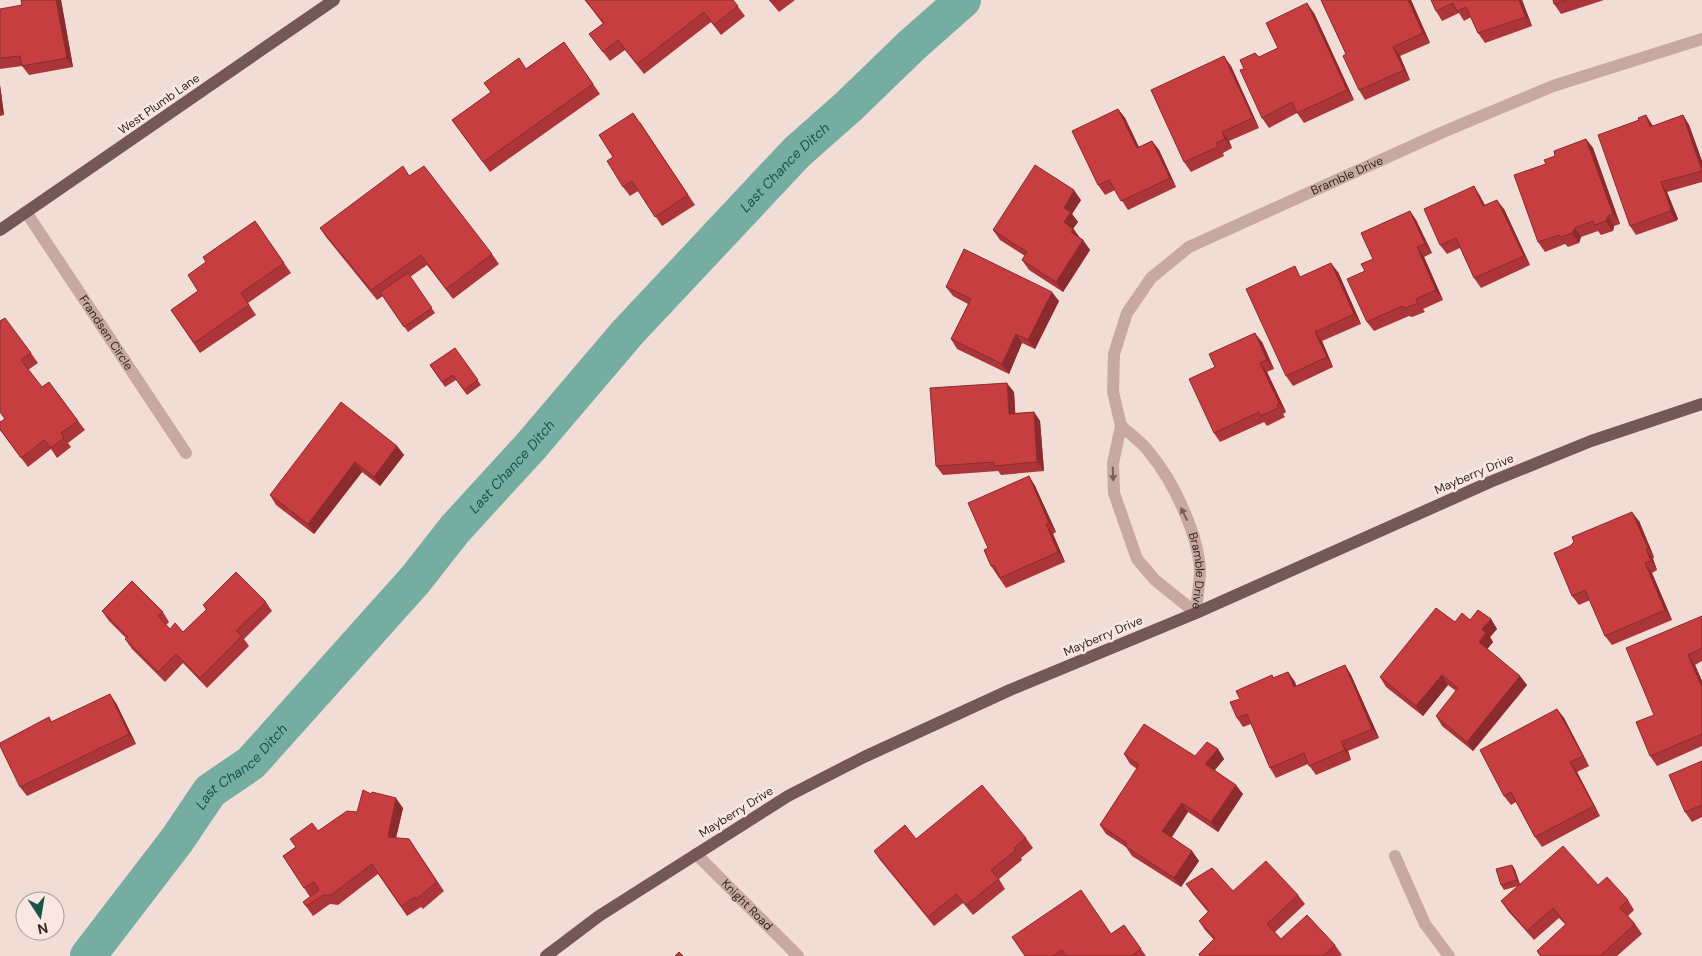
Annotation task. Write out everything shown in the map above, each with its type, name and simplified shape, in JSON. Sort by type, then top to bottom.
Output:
[{"type":"main road","name":"West Plumb Lane","points":[[0,230],[334,0]]},
{"type":"main road","name":"Mayberry Drive","points":[[546,956],[599,916],[788,796],[864,757],[1010,690],[1196,613],[1490,482],[1591,441],[1702,404]]},
{"type":"street","name":"Bramble Drive","points":[[1196,613],[1154,580],[1137,559],[1114,492],[1112,463],[1121,426],[1113,392],[1114,354],[1127,313],[1151,278],[1189,247],[1443,132],[1553,86],[1639,57],[1702,39]]},
{"type":"street","name":"Frandsen Circle","points":[[26,212],[186,453]]},
{"type":"street","name":"Bramble Drive","points":[[1121,426],[1148,449],[1161,467],[1189,525],[1196,547],[1200,574],[1196,613]]},
{"type":"street","name":"Knight Road","points":[[696,854],[798,956]]},
{"type":"street","points":[[1395,856],[1425,924],[1449,956]]},
{"type":"building","points":[[21,0],[56,0],[67,58],[22,66],[20,56],[0,58],[0,9],[22,5]]},
{"type":"building","points":[[585,0],[733,0],[738,6],[714,25],[704,12],[637,64],[618,40],[603,52],[589,34],[604,23]]},
{"type":"building","points":[[1321,0],[1408,0],[1423,33],[1393,47],[1404,70],[1359,90],[1343,56],[1346,54]]},
{"type":"building","points":[[1431,0],[1519,0],[1526,17],[1478,33],[1466,7],[1457,11],[1453,3],[1436,11]]},
{"type":"building","points":[[1553,0],[1567,0],[1554,4]]},
{"type":"building","points":[[1307,3],[1347,90],[1297,113],[1292,102],[1262,118],[1240,70],[1244,69],[1240,60],[1255,53],[1259,57],[1278,48],[1266,23]]},
{"type":"building","points":[[564,42],[593,84],[483,162],[452,120],[491,92],[484,83],[519,58],[526,69]]},
{"type":"building","points":[[1224,56],[1253,118],[1222,132],[1225,139],[1216,143],[1218,147],[1184,162],[1151,90]]},
{"type":"building","points":[[1118,109],[1137,148],[1152,141],[1170,178],[1121,201],[1109,180],[1098,185],[1072,131]]},
{"type":"building","points":[[633,113],[688,195],[655,217],[632,181],[623,187],[607,161],[613,157],[599,135]]},
{"type":"building","points":[[1646,115],[1650,127],[1683,115],[1702,171],[1661,182],[1671,209],[1670,211],[1630,226],[1598,135],[1639,120],[1638,118]]},
{"type":"building","points":[[1586,139],[1613,214],[1608,216],[1606,221],[1595,225],[1593,221],[1575,228],[1572,233],[1538,242],[1514,175],[1546,164],[1544,160],[1555,156],[1554,151]]},
{"type":"building","points":[[1035,165],[1074,190],[1064,208],[1071,212],[1064,222],[1073,229],[1071,232],[1083,240],[1056,282],[1022,260],[1027,252],[993,230]]},
{"type":"building","points":[[403,166],[409,176],[424,166],[492,254],[446,289],[421,255],[371,290],[320,228]]},
{"type":"building","points":[[1474,186],[1483,206],[1497,200],[1524,256],[1474,278],[1456,238],[1440,245],[1424,209]]},
{"type":"building","points":[[1410,211],[1425,244],[1417,247],[1436,290],[1416,299],[1418,303],[1405,308],[1402,306],[1367,322],[1347,279],[1365,271],[1361,264],[1373,259],[1361,233]]},
{"type":"building","points":[[255,221],[284,263],[241,293],[249,305],[194,343],[171,310],[198,291],[188,275],[206,262],[203,257]]},
{"type":"building","points":[[964,249],[1052,292],[1028,340],[1016,334],[1002,364],[951,339],[971,299],[946,287]]},
{"type":"building","points":[[1331,263],[1354,314],[1315,332],[1327,357],[1286,376],[1246,289],[1295,266],[1300,277]]},
{"type":"building","points":[[408,273],[432,308],[404,327],[380,292]]},
{"type":"building","points":[[5,318],[31,353],[21,360],[42,387],[49,382],[78,421],[61,433],[64,438],[51,448],[44,440],[21,458],[0,429],[0,422],[5,419],[0,412],[0,321]]},
{"type":"building","points":[[1255,333],[1267,360],[1260,363],[1279,403],[1277,405],[1278,408],[1260,416],[1259,412],[1214,433],[1189,379],[1215,367],[1209,354]]},
{"type":"building","points":[[455,348],[478,380],[464,390],[453,375],[442,382],[430,365]]},
{"type":"building","points":[[1007,383],[1009,414],[1034,412],[1037,462],[994,466],[994,462],[936,466],[930,388]]},
{"type":"building","points":[[341,402],[397,446],[374,477],[355,462],[308,524],[270,495]]},
{"type":"building","points":[[1029,476],[1049,523],[1046,524],[1058,552],[1000,578],[994,565],[991,566],[984,550],[988,548],[968,503]]},
{"type":"building","points":[[1632,512],[1648,548],[1646,549],[1651,561],[1645,563],[1665,610],[1605,636],[1585,590],[1572,596],[1554,553],[1570,546],[1574,542],[1572,537]]},
{"type":"building","points":[[236,572],[266,602],[236,631],[242,636],[200,678],[176,654],[158,672],[125,639],[128,637],[102,611],[132,581],[163,612],[158,616],[170,629],[175,623],[183,632],[207,609],[203,605]]},
{"type":"building","points":[[1436,608],[1455,622],[1462,613],[1470,620],[1478,610],[1491,619],[1482,629],[1486,633],[1479,642],[1520,676],[1467,742],[1436,716],[1458,688],[1442,675],[1416,706],[1380,677]]},
{"type":"building","points":[[1702,616],[1702,648],[1688,655],[1702,687],[1702,734],[1650,756],[1636,722],[1654,715],[1626,648]]},
{"type":"building","points":[[1345,665],[1372,729],[1341,742],[1345,750],[1309,766],[1304,753],[1270,768],[1247,714],[1237,718],[1230,702],[1240,699],[1236,691],[1272,675],[1273,678],[1288,672],[1294,687]]},
{"type":"building","points":[[110,694],[129,734],[20,787],[0,743],[49,717],[51,722]]},
{"type":"building","points":[[1557,709],[1583,756],[1570,762],[1594,806],[1535,837],[1511,792],[1504,796],[1480,750]]},
{"type":"building","points":[[1144,724],[1195,756],[1207,742],[1218,749],[1205,764],[1236,785],[1211,822],[1182,803],[1162,831],[1192,851],[1174,878],[1125,846],[1127,843],[1100,825],[1139,765],[1124,754]]},
{"type":"building","points":[[1702,761],[1702,805],[1685,812],[1669,775]]},
{"type":"building","points":[[982,785],[1026,838],[1014,848],[1016,850],[991,870],[999,879],[966,905],[956,894],[928,917],[874,851],[905,825],[916,839]]},
{"type":"building","points":[[363,790],[371,794],[372,792],[396,798],[388,837],[409,839],[437,882],[416,899],[415,897],[401,906],[372,864],[331,895],[323,895],[306,906],[303,902],[319,890],[314,882],[304,888],[283,856],[296,847],[290,839],[312,823],[318,831],[347,811],[357,812]]},
{"type":"building","points":[[1563,846],[1598,885],[1607,877],[1628,900],[1620,908],[1635,924],[1600,956],[1541,956],[1537,951],[1566,924],[1553,908],[1527,931],[1501,901]]},
{"type":"building","points":[[1266,861],[1298,895],[1267,924],[1281,939],[1307,915],[1335,945],[1323,956],[1200,956],[1199,954],[1215,938],[1199,921],[1209,911],[1186,884],[1212,868],[1233,891]]},
{"type":"building","points":[[1512,865],[1517,880],[1501,885],[1496,869]]},
{"type":"building","points":[[1081,890],[1111,934],[1124,925],[1141,949],[1131,956],[1067,956],[1062,950],[1053,956],[1025,956],[1012,937]]},
{"type":"building","points":[[679,952],[683,956],[675,956]]},
{"type":"waterway","name":"Last Chance Ditch","points":[[88,956],[177,840],[210,791],[251,763],[415,580],[455,529],[531,446],[628,332],[797,152],[963,0]]}]
